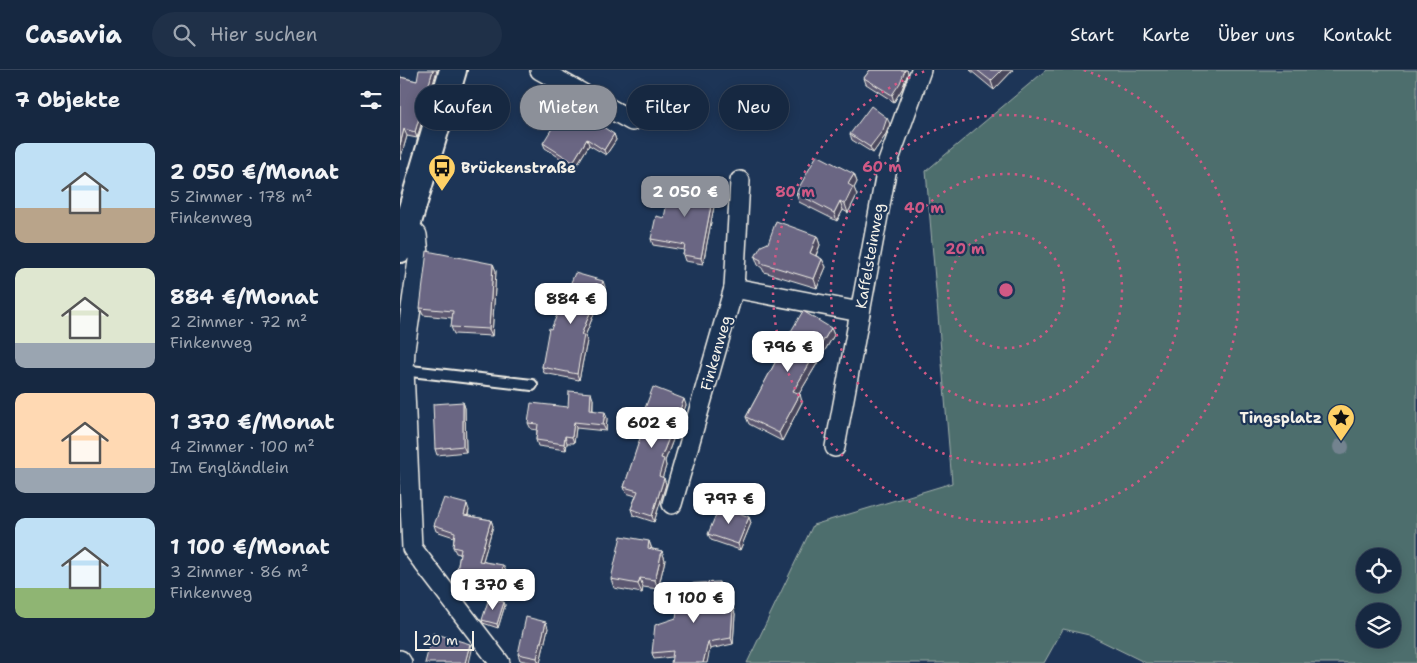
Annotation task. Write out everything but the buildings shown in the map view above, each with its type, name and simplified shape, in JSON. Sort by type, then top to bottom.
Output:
[{"type":"street","points":[[453,70],[404,237],[417,235],[419,254],[402,370],[412,548],[500,663]]},
{"type":"street","points":[[540,70],[627,119]]},
{"type":"street","name":"Kaffelsteinweg","points":[[835,447],[888,162],[921,70]]},
{"type":"street","name":"Finkenweg","points":[[672,504],[734,288],[740,180]]},
{"type":"street","points":[[734,288],[860,312]]},
{"type":"lane","points":[[402,370],[532,385]]},
{"type":"green space","points":[[1046,70],[1417,70],[1417,663],[1146,663],[1089,635],[1063,629],[1044,663],[747,663],[813,525],[952,483],[926,171]]},
{"type":"place","name":"Brückenstraße","points":[[442,192]]},
{"type":"place","name":"Tingsplatz","points":[[1341,442]]}]
